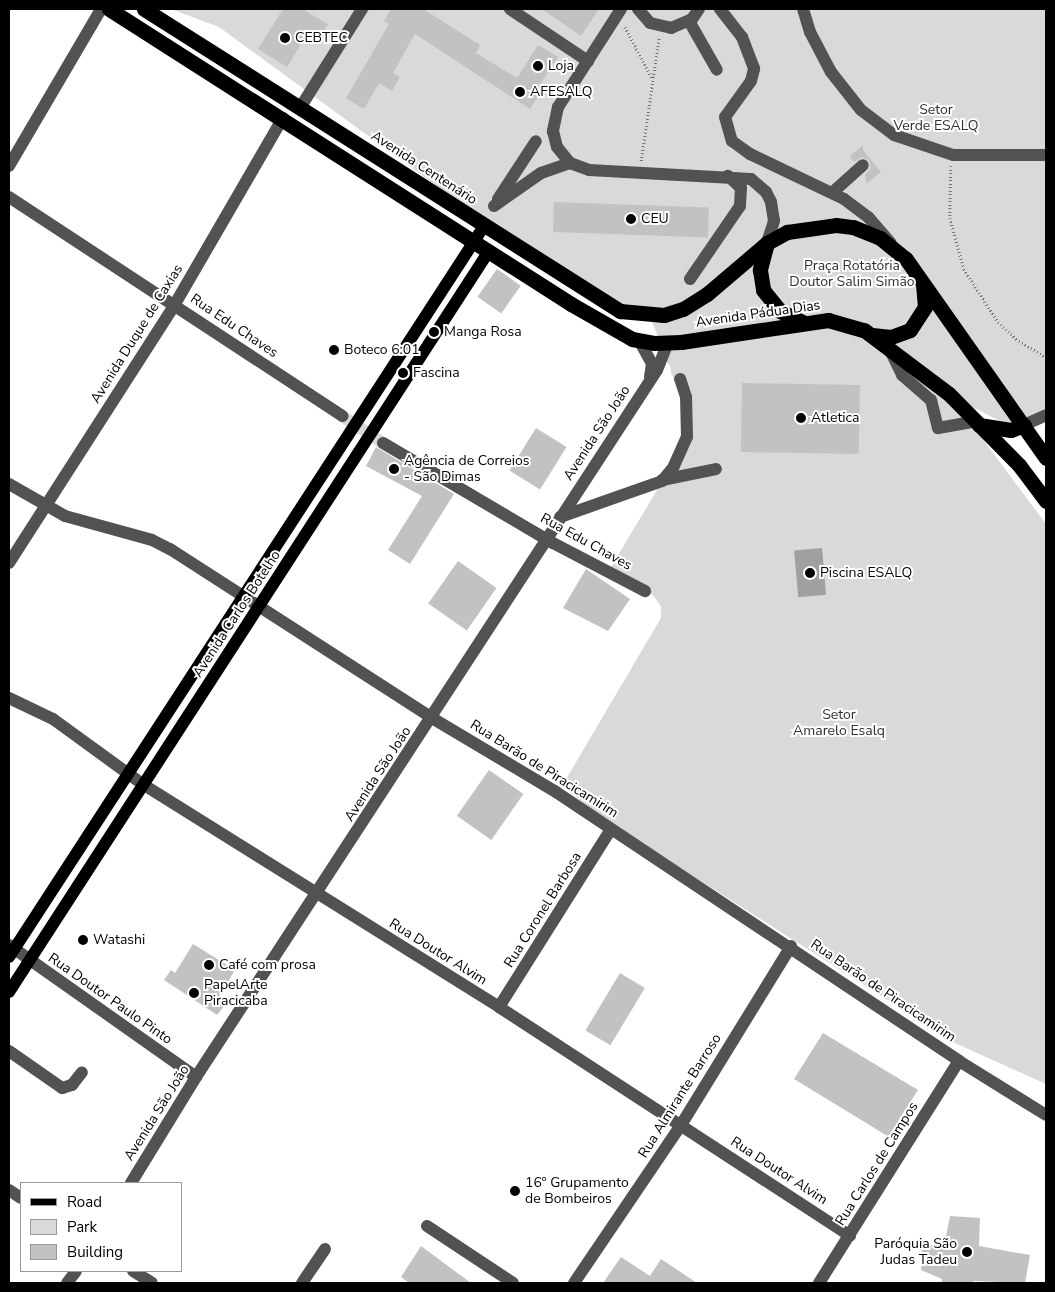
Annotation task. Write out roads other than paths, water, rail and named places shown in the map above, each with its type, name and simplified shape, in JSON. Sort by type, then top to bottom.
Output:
[{"type":"highway","points":[[110,9],[488,251]]},
{"type":"highway","name":"Avenida Centenário","points":[[144,9],[620,311],[664,315],[696,302]]},
{"type":"highway","name":"Avenida Pádua Dias","points":[[696,302],[767,243],[803,228],[836,225],[867,232],[892,245],[920,279],[1046,458]]},
{"type":"highway","points":[[767,243],[760,270],[763,290],[780,311],[802,322]]},
{"type":"highway","name":"Avenida Pádua Dias","points":[[488,251],[611,328],[640,342],[668,343],[802,322],[828,320],[864,330],[949,394],[1019,465],[1046,501]]},
{"type":"highway","points":[[864,330],[873,335],[891,336],[910,330],[925,308],[925,291],[920,279]]},
{"type":"highway","points":[[978,423],[1011,430],[1024,425]]},
{"type":"main road","name":"Avenida Carlos Botelho","points":[[10,950],[128,773],[484,226]]},
{"type":"main road","name":"Avenida Carlos Botelho","points":[[9,992],[488,251]]},
{"type":"street","points":[[9,166],[101,9]]},
{"type":"street","points":[[300,108],[362,9]]},
{"type":"street","points":[[510,9],[588,61]]},
{"type":"street","points":[[638,9],[650,23],[660,27],[671,28],[689,21],[699,9]]},
{"type":"street","points":[[720,9],[742,37],[754,69],[747,88],[728,108],[725,125],[732,141],[755,156],[833,192],[862,212],[892,245]]},
{"type":"street","points":[[803,9],[810,32],[830,72],[861,110],[894,135],[953,155],[1046,155]]},
{"type":"street","points":[[619,11],[558,107],[553,120],[554,140],[570,163],[589,170],[743,177],[759,184],[771,202],[774,221],[767,243]]},
{"type":"street","points":[[689,21],[716,70]]},
{"type":"street","name":"Avenida Duque de Caxias","points":[[9,563],[175,304],[283,118]]},
{"type":"street","points":[[536,141],[494,206],[541,173],[570,163]]},
{"type":"street","points":[[743,177],[755,156]]},
{"type":"street","points":[[833,192],[862,165]]},
{"type":"street","points":[[690,279],[740,206],[741,188],[728,176]]},
{"type":"street","name":"Rua Edu Chaves","points":[[9,197],[175,304],[342,416]]},
{"type":"street","name":"Avenida São João","points":[[640,342],[652,364],[649,380]]},
{"type":"street","name":"Avenida São João","points":[[132,1182],[196,1077],[432,718],[649,380],[668,343]]},
{"type":"street","points":[[889,348],[902,375],[931,400],[938,428],[978,423]]},
{"type":"street","points":[[662,481],[682,452],[687,437],[686,397],[680,379]]},
{"type":"street","points":[[1024,425],[1046,415]]},
{"type":"street","name":"Rua Edu Chaves","points":[[383,442],[547,539],[645,591]]},
{"type":"street","points":[[560,518],[662,481],[716,469]]},
{"type":"street","name":"Rua Barão de Piracicamirim","points":[[9,484],[45,507],[152,540],[611,829],[791,946],[959,1061],[1046,1115]]},
{"type":"street","name":"Rua Doutor Alvim","points":[[9,698],[53,719],[144,785],[316,895],[499,1007],[850,1236]]},
{"type":"street","name":"Rua Coronel Barbosa","points":[[499,1007],[611,829]]},
{"type":"street","name":"Rua Almirante Barroso","points":[[574,1283],[681,1124],[791,946]]},
{"type":"street","name":"Rua Doutor Paulo Pinto","points":[[10,950],[29,961],[196,1077]]},
{"type":"street","points":[[9,1051],[62,1088],[72,1085],[82,1072]]},
{"type":"street","name":"Rua Carlos de Campos","points":[[819,1283],[959,1061]]},
{"type":"street","points":[[9,1190],[20,1197]]},
{"type":"street","points":[[427,1226],[513,1283]]},
{"type":"street","points":[[302,1283],[325,1249]]},
{"type":"street","points":[[67,1283],[75,1272]]},
{"type":"street","points":[[136,1272],[152,1283]]},
{"type":"tunnel","points":[[680,379],[664,337],[664,319],[668,307],[690,279]]},
{"type":"tunnel","points":[[342,416],[383,443]]},
{"type":"place","name":"CEBTEC","points":[[285,38]]},
{"type":"place","name":"Loja","points":[[538,66]]},
{"type":"place","name":"AFESALQ","points":[[520,92]]},
{"type":"place","name":"CEU","points":[[631,219]]},
{"type":"place","name":"Manga Rosa","points":[[434,332]]},
{"type":"place","name":"Boteco 6:01","points":[[334,350]]},
{"type":"place","name":"Fascina","points":[[403,373]]},
{"type":"place","name":"Atletica","points":[[801,418]]},
{"type":"place","name":"Agência de Correios - São Dimas","points":[[394,469]]},
{"type":"place","name":"Piscina ESALQ","points":[[810,573]]},
{"type":"place","name":"Watashi","points":[[83,940]]},
{"type":"place","name":"Café com prosa","points":[[209,965]]},
{"type":"place","name":"PapelArte Piracicaba","points":[[194,993]]},
{"type":"place","name":"16º Grupamento de Bombeiros","points":[[515,1191]]},
{"type":"place","name":"Paróquia São Judas Tadeu","points":[[967,1252]]},
{"type":"park label","name":"Setor Verde ESALQ","points":[[936,118]]},
{"type":"park label","name":"Praça Rotatória Doutor Salim Simão","points":[[852,274]]},
{"type":"park label","name":"Setor Amarelo Esalq","points":[[839,724]]}]
